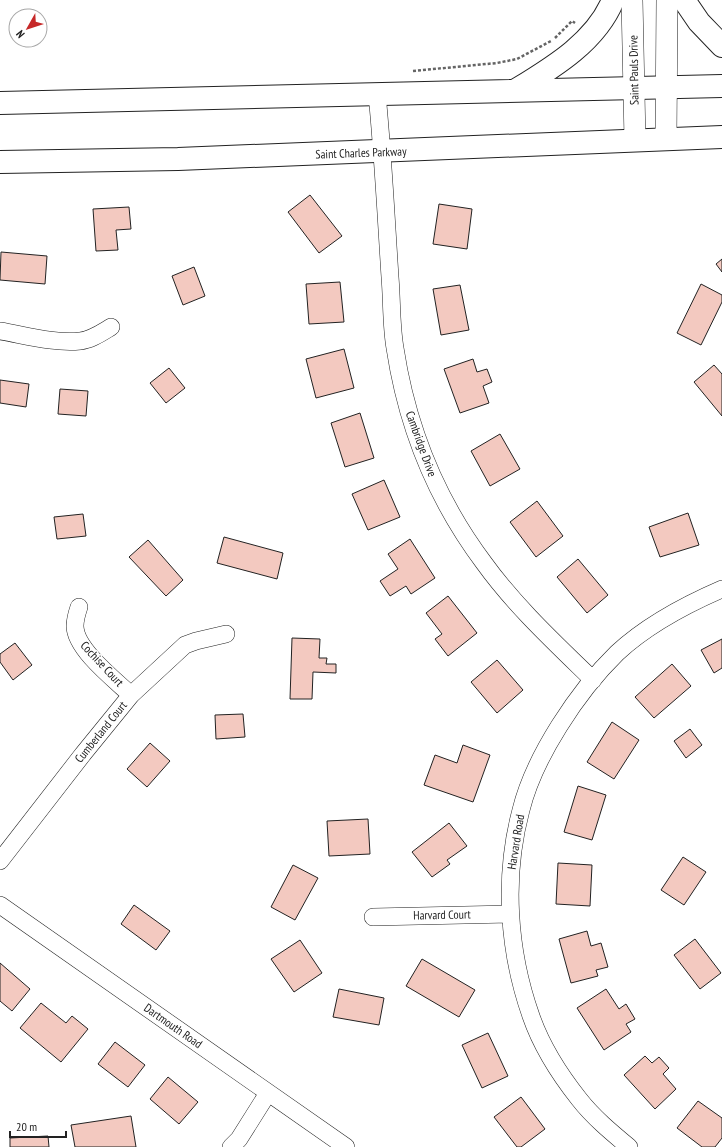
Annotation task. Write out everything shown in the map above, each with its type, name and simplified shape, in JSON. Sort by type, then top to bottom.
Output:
[{"type":"main road","points":[[515,91],[568,56],[594,32],[613,0]]},
{"type":"main road","points":[[684,0],[699,22],[722,46]]},
{"type":"main road","points":[[0,103],[722,86]]},
{"type":"main road","name":"Saint Charles Parkway","points":[[0,162],[186,159],[722,137]]},
{"type":"street","name":"Saint Pauls Drive","points":[[632,0],[635,140]]},
{"type":"street","points":[[666,139],[667,0]]},
{"type":"street","name":"Cambridge Drive","points":[[377,94],[383,152],[395,346],[402,384],[414,432],[426,464],[450,510],[484,563],[509,594],[554,642],[593,680]]},
{"type":"street","points":[[0,331],[56,340],[79,341],[94,337],[111,328]]},
{"type":"street","name":"Harvard Road","points":[[628,1147],[580,1100],[541,1038],[531,1017],[516,958],[510,914],[514,838],[521,808],[534,774],[549,744],[567,713],[593,680],[617,653],[654,624],[694,601],[722,589]]},
{"type":"street","name":"Cochise Court","points":[[78,607],[75,626],[79,639],[98,664],[131,695]]},
{"type":"street","name":"Cumberland Court","points":[[0,861],[131,695],[185,645],[196,640],[226,634]]},
{"type":"street","name":"Dartmouth Road","points":[[0,905],[346,1147]]},
{"type":"street","name":"Harvard Court","points":[[373,917],[510,914]]},
{"type":"street","points":[[232,1147],[239,1139],[268,1093]]},
{"type":"path","points":[[411,71],[497,63],[518,59],[553,39],[572,21],[594,32]]},
{"type":"building","points":[[310,195],[342,236],[319,253],[288,212]]},
{"type":"building","points":[[439,204],[472,209],[467,249],[433,244]]},
{"type":"building","points":[[129,207],[131,229],[116,230],[118,250],[96,251],[93,209]]},
{"type":"building","points":[[1,252],[47,256],[45,284],[0,280]]},
{"type":"building","points":[[722,259],[722,272],[716,264]]},
{"type":"building","points":[[194,267],[205,296],[183,305],[172,276]]},
{"type":"building","points":[[340,282],[344,322],[309,324],[306,284]]},
{"type":"building","points":[[701,284],[722,295],[722,302],[701,345],[677,333]]},
{"type":"building","points":[[460,285],[469,330],[441,335],[433,289]]},
{"type":"building","points":[[344,349],[354,388],[316,398],[306,359]]},
{"type":"building","points":[[473,359],[477,372],[487,369],[492,382],[483,386],[489,403],[460,413],[444,369]]},
{"type":"building","points":[[714,365],[722,374],[722,416],[694,382]]},
{"type":"building","points":[[169,368],[185,388],[166,403],[150,383]]},
{"type":"building","points":[[0,380],[29,384],[26,407],[0,403]]},
{"type":"building","points":[[60,389],[88,391],[86,416],[58,414]]},
{"type":"building","points":[[360,413],[374,458],[345,467],[331,423]]},
{"type":"building","points":[[500,434],[520,469],[490,486],[471,451]]},
{"type":"building","points":[[384,480],[400,517],[368,530],[352,494]]},
{"type":"building","points":[[537,501],[563,536],[536,557],[510,522]]},
{"type":"building","points":[[688,513],[699,545],[660,557],[649,527]]},
{"type":"building","points":[[83,514],[86,536],[57,539],[54,517]]},
{"type":"building","points":[[224,537],[283,553],[277,579],[217,563]]},
{"type":"building","points":[[410,539],[435,578],[411,594],[406,586],[390,596],[380,581],[398,569],[388,554]]},
{"type":"building","points":[[148,540],[183,580],[166,596],[129,557]]},
{"type":"building","points":[[578,559],[608,595],[587,613],[557,577]]},
{"type":"building","points":[[448,596],[477,633],[448,656],[435,639],[442,634],[426,613]]},
{"type":"building","points":[[292,638],[320,639],[319,658],[327,658],[326,664],[336,664],[336,673],[313,672],[312,699],[290,699]]},
{"type":"building","points":[[722,639],[722,668],[714,673],[701,650]]},
{"type":"building","points":[[15,643],[32,665],[13,680],[0,662],[0,654]]},
{"type":"building","points":[[497,660],[523,690],[497,713],[471,682]]},
{"type":"building","points":[[672,664],[691,686],[654,718],[635,697]]},
{"type":"building","points":[[243,714],[245,737],[216,739],[215,715]]},
{"type":"building","points":[[612,722],[639,740],[614,779],[587,762]]},
{"type":"building","points":[[690,729],[702,745],[686,758],[674,741]]},
{"type":"building","points":[[150,743],[170,761],[147,787],[127,769]]},
{"type":"building","points":[[463,745],[490,755],[473,802],[424,785],[435,755],[457,763]]},
{"type":"building","points":[[578,786],[606,795],[592,840],[564,832]]},
{"type":"building","points":[[368,819],[370,854],[329,856],[327,821]]},
{"type":"building","points":[[449,823],[467,846],[447,860],[450,864],[432,877],[412,852]]},
{"type":"building","points":[[683,857],[706,872],[684,905],[661,890]]},
{"type":"building","points":[[558,863],[592,865],[590,906],[556,904]]},
{"type":"building","points":[[293,865],[318,878],[295,920],[271,907]]},
{"type":"building","points":[[134,905],[170,931],[156,950],[121,924]]},
{"type":"building","points":[[587,931],[591,946],[601,943],[608,967],[596,970],[598,976],[571,983],[559,939]]},
{"type":"building","points":[[695,939],[721,973],[700,989],[674,955]]},
{"type":"building","points":[[300,940],[322,973],[294,992],[271,959]]},
{"type":"building","points":[[422,959],[475,990],[459,1017],[406,986]]},
{"type":"building","points":[[0,963],[30,989],[12,1011],[0,1001]]},
{"type":"building","points":[[339,989],[384,998],[379,1025],[333,1017]]},
{"type":"building","points":[[606,989],[619,1009],[626,1004],[635,1019],[626,1024],[631,1032],[604,1050],[577,1008]]},
{"type":"building","points":[[41,1003],[66,1023],[72,1016],[88,1029],[61,1062],[20,1028]]},
{"type":"building","points":[[488,1033],[508,1076],[482,1088],[462,1045]]},
{"type":"building","points":[[115,1042],[145,1065],[128,1087],[98,1064]]},
{"type":"building","points":[[645,1056],[652,1063],[659,1057],[669,1068],[663,1074],[676,1089],[655,1109],[624,1075]]},
{"type":"building","points":[[168,1077],[198,1102],[179,1124],[150,1099]]},
{"type":"building","points":[[521,1097],[545,1129],[521,1147],[517,1147],[494,1117]]},
{"type":"building","points":[[698,1101],[722,1118],[722,1138],[715,1147],[702,1147],[677,1128]]},
{"type":"building","points":[[131,1116],[136,1147],[75,1147],[71,1125]]},
{"type":"building","points":[[48,1136],[49,1147],[10,1147],[10,1138]]}]
